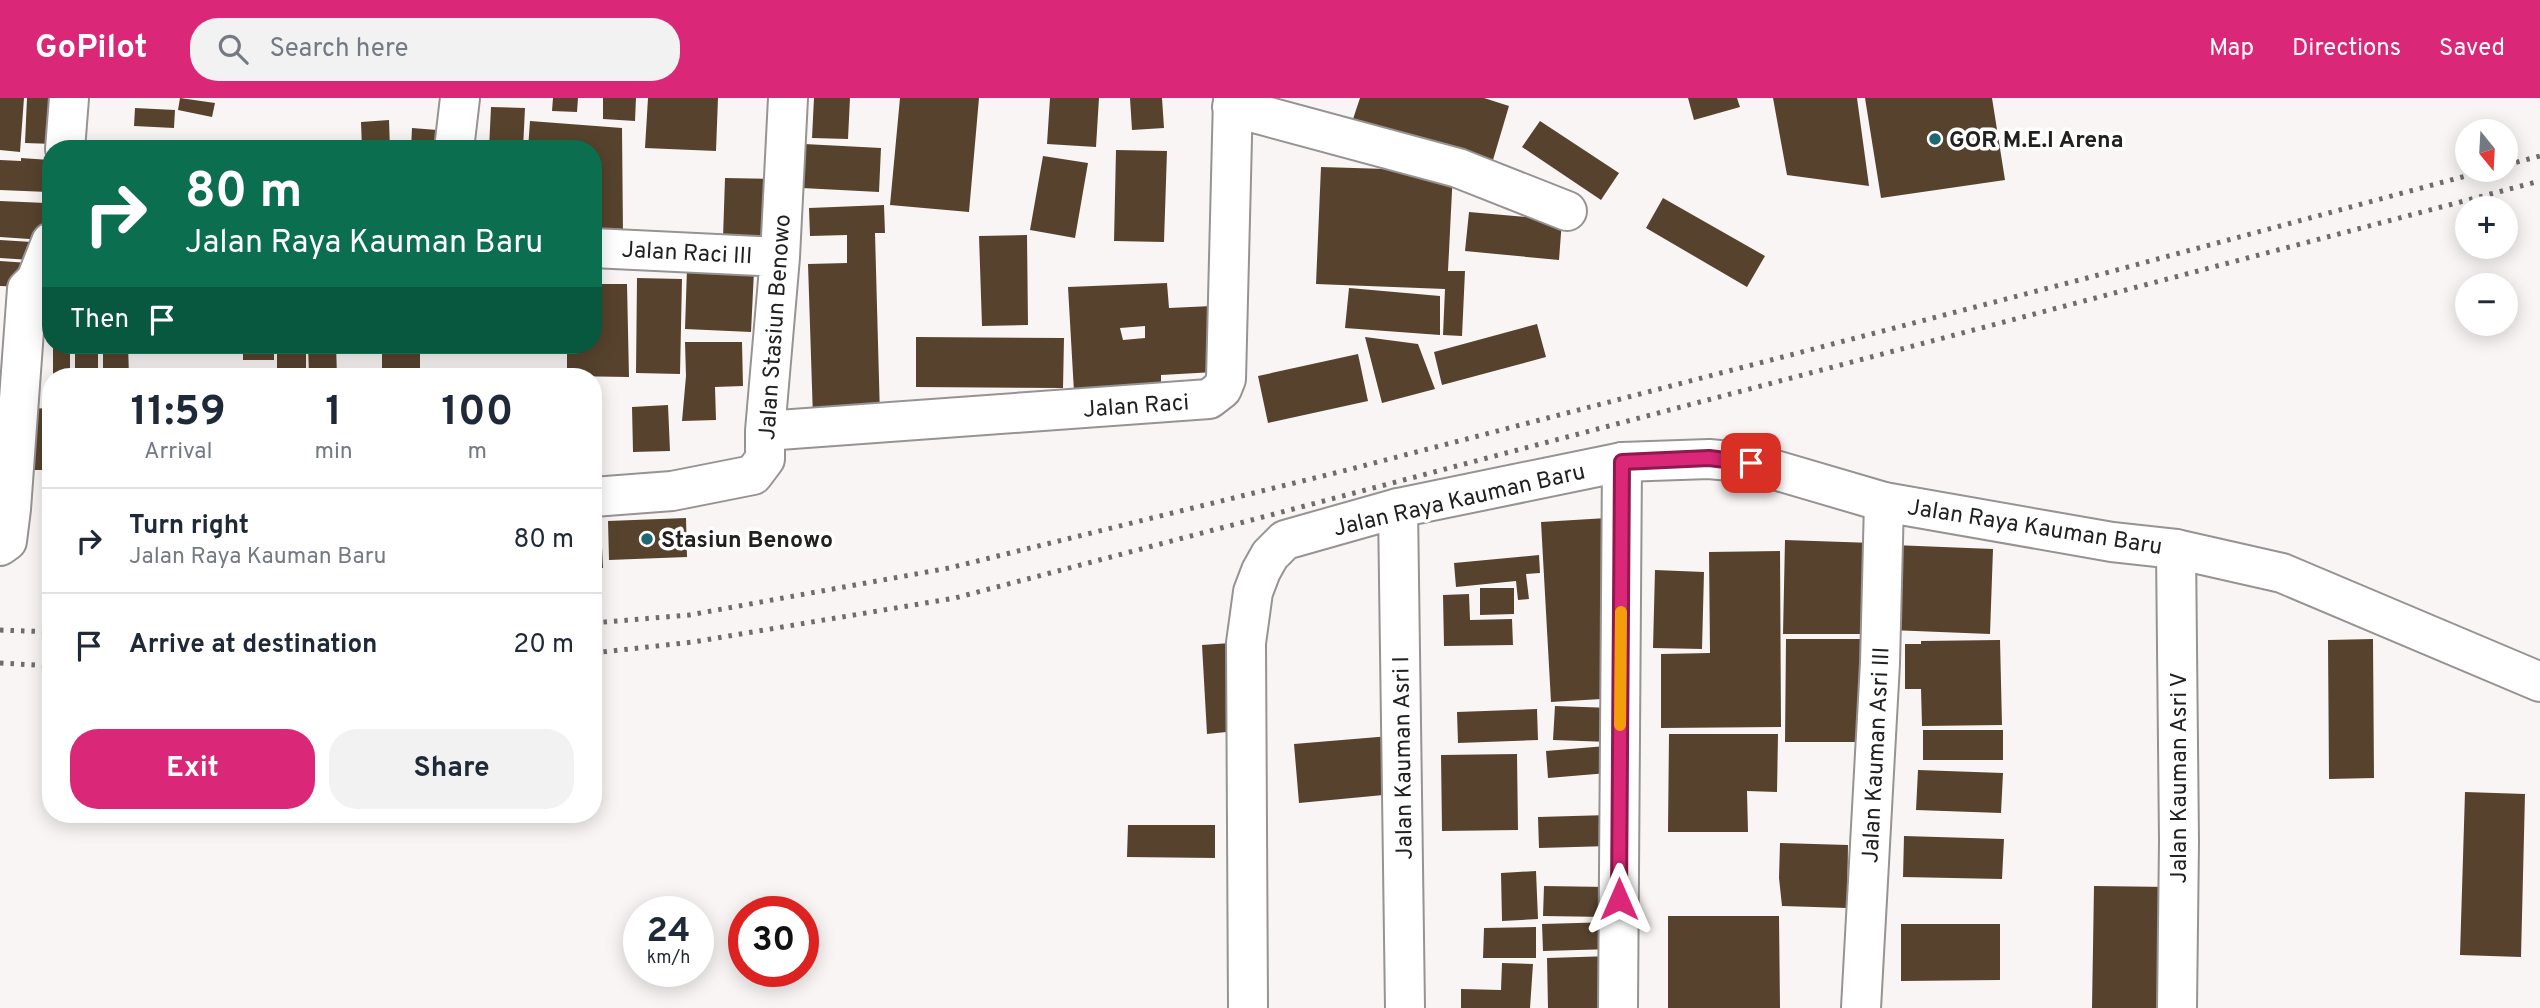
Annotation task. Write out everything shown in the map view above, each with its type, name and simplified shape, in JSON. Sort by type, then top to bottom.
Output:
[{"type":"street","points":[[66,140],[69,98]]},
{"type":"street","points":[[455,140],[460,98]]},
{"type":"street","name":"Jalan Stasiun Benowo","points":[[602,495],[672,491],[753,475],[765,459],[780,257],[788,98]]},
{"type":"street","name":"Jalan Raci","points":[[765,431],[1209,400],[1222,389],[1226,379],[1233,103],[1458,168],[1567,211]]},
{"type":"street","name":"Jalan Raci III","points":[[602,248],[780,257]]},
{"type":"street","points":[[0,546],[6,541],[11,509],[13,288],[36,280],[42,265]]},
{"type":"street","name":"Jalan Raya Kauman Baru","points":[[1248,1008],[1246,643],[1253,592],[1270,555],[1285,540],[1398,508],[1622,462],[1709,458],[1751,463],[1884,502],[2112,542],[2176,549],[2282,573],[2540,682]]},
{"type":"street","points":[[1618,1008],[1622,462]]},
{"type":"street","name":"Jalan Kauman Asri III","points":[[1861,1008],[1880,663],[1884,502]]},
{"type":"street","name":"Jalan Kauman Asri I","points":[[1398,508],[1405,1008]]},
{"type":"street","name":"Jalan Kauman Asri V","points":[[2176,549],[2179,841],[2177,1008]]},
{"type":"building","points":[[0,98],[24,98],[20,152],[0,150]]},
{"type":"building","points":[[27,98],[56,98],[53,140],[42,140],[42,144],[25,143]]},
{"type":"building","points":[[180,98],[215,103],[212,117],[178,110]]},
{"type":"building","points":[[553,98],[578,98],[577,112],[552,111]]},
{"type":"building","points":[[603,98],[636,98],[635,121],[603,119]]},
{"type":"building","points":[[648,98],[718,98],[716,151],[645,148]]},
{"type":"building","points":[[814,98],[850,98],[848,139],[812,138]]},
{"type":"building","points":[[900,98],[979,98],[969,212],[890,205]]},
{"type":"building","points":[[1050,98],[1099,98],[1096,147],[1047,144]]},
{"type":"building","points":[[1130,98],[1162,98],[1164,128],[1132,130]]},
{"type":"building","points":[[1360,98],[1484,98],[1509,106],[1490,170],[1350,128]]},
{"type":"building","points":[[1688,98],[1737,98],[1740,107],[1694,120]]},
{"type":"building","points":[[1773,98],[1857,98],[1869,186],[1787,175]]},
{"type":"building","name":"GOR M.E.I Arena","points":[[1865,98],[1992,98],[2005,180],[1881,198]]},
{"type":"building","points":[[491,107],[525,108],[523,140],[489,140]]},
{"type":"building","points":[[135,108],[175,110],[174,128],[134,126]]},
{"type":"building","points":[[389,120],[390,140],[362,140],[361,122]]},
{"type":"building","points":[[530,121],[622,128],[623,235],[602,235],[602,140],[529,140]]},
{"type":"building","points":[[1540,121],[1619,173],[1601,200],[1522,147]]},
{"type":"building","points":[[412,128],[437,130],[436,140],[411,140]]},
{"type":"building","points":[[804,144],[881,148],[879,192],[802,188]]},
{"type":"building","points":[[1116,150],[1167,151],[1164,242],[1114,241]]},
{"type":"building","points":[[1043,156],[1088,163],[1075,238],[1030,230]]},
{"type":"building","points":[[21,158],[42,159],[42,192],[0,190],[0,160],[21,161]]},
{"type":"building","points":[[1321,167],[1453,171],[1448,271],[1465,271],[1462,336],[1443,335],[1445,289],[1316,284]]},
{"type":"building","points":[[725,178],[774,179],[772,239],[723,238]]},
{"type":"building","points":[[1663,198],[1765,256],[1747,287],[1646,228]]},
{"type":"building","points":[[0,201],[42,203],[42,240],[0,237]]},
{"type":"building","points":[[884,205],[885,233],[875,233],[880,416],[813,418],[808,264],[847,263],[847,235],[810,236],[809,208]]},
{"type":"building","points":[[1469,212],[1562,220],[1559,260],[1465,251]]},
{"type":"building","points":[[1027,235],[1028,325],[982,326],[979,236]]},
{"type":"building","points":[[0,240],[32,242],[31,260],[0,258]]},
{"type":"building","points":[[0,261],[29,263],[28,287],[0,286]]},
{"type":"building","points":[[687,268],[754,271],[751,332],[685,329]]},
{"type":"building","points":[[637,278],[682,279],[680,374],[636,373]]},
{"type":"building","points":[[1167,283],[1169,308],[1212,306],[1215,372],[1161,375],[1161,387],[1074,392],[1068,287]],"holes":[[[1145,326],[1145,338],[1123,340],[1120,328]]]},
{"type":"building","points":[[602,284],[627,284],[629,377],[602,377],[602,368],[567,368],[567,354],[602,354]]},
{"type":"building","points":[[1349,288],[1440,296],[1440,335],[1345,328]]},
{"type":"building","points":[[1537,324],[1546,357],[1442,385],[1434,352]]},
{"type":"building","points":[[916,337],[1064,338],[1063,388],[916,387]]},
{"type":"building","points":[[1365,337],[1418,344],[1435,389],[1382,403]]},
{"type":"building","points":[[685,342],[742,342],[743,386],[715,387],[716,420],[682,421],[686,376]]},
{"type":"building","points":[[53,354],[70,354],[70,368],[53,368]]},
{"type":"building","points":[[75,354],[98,354],[98,368],[75,368]]},
{"type":"building","points":[[103,354],[128,354],[129,368],[103,368]]},
{"type":"building","points":[[243,354],[274,354],[274,360],[243,360]]},
{"type":"building","points":[[277,354],[306,354],[306,368],[277,368]]},
{"type":"building","points":[[308,354],[336,354],[337,368],[309,368]]},
{"type":"building","points":[[382,354],[420,354],[420,368],[382,368]]},
{"type":"building","points":[[1358,354],[1368,401],[1268,423],[1258,376]]},
{"type":"building","points":[[668,405],[670,451],[633,452],[632,407]]},
{"type":"building","points":[[33,408],[42,408],[42,470],[29,470]]},
{"type":"building","name":"Stasiun Benowo","points":[[686,518],[687,557],[609,560],[608,521]]},
{"type":"building","points":[[1607,518],[1618,698],[1551,702],[1541,522]]},
{"type":"building","points":[[1785,540],[1873,543],[1870,634],[1783,634]]},
{"type":"building","points":[[1893,545],[1993,549],[1990,634],[1890,630]]},
{"type":"building","points":[[1780,551],[1781,727],[1661,728],[1661,654],[1710,653],[1709,552]]},
{"type":"building","points":[[1539,555],[1540,573],[1526,574],[1529,599],[1518,600],[1516,581],[1456,587],[1454,563]]},
{"type":"building","points":[[1655,570],[1704,572],[1702,649],[1653,648]]},
{"type":"building","points":[[1480,588],[1514,588],[1514,614],[1480,615]]},
{"type":"building","points":[[1469,594],[1470,620],[1512,619],[1513,645],[1444,646],[1443,595]]},
{"type":"building","points":[[1786,639],[1871,639],[1870,742],[1785,742]]},
{"type":"building","points":[[2373,639],[2374,778],[2329,779],[2328,640]]},
{"type":"building","points":[[2000,640],[2002,725],[1922,726],[1921,689],[1905,689],[1905,644],[1921,644],[1921,641]]},
{"type":"building","points":[[1231,643],[1236,731],[1207,734],[1202,645]]},
{"type":"building","points":[[1555,706],[1612,708],[1610,742],[1553,740]]},
{"type":"building","points":[[1537,709],[1538,740],[1458,743],[1457,712]]},
{"type":"building","points":[[1923,730],[2003,730],[2003,760],[1923,760]]},
{"type":"building","points":[[1669,734],[1778,734],[1777,792],[1747,791],[1748,832],[1668,832]]},
{"type":"building","points":[[1390,736],[1394,794],[1299,803],[1294,744]]},
{"type":"building","points":[[1606,746],[1608,773],[1548,778],[1546,751]]},
{"type":"building","points":[[1517,754],[1518,830],[1442,831],[1441,755]]},
{"type":"building","points":[[1918,770],[2003,773],[2001,813],[1916,810]]},
{"type":"building","points":[[2465,792],[2525,794],[2521,957],[2460,955]]},
{"type":"building","points":[[1609,815],[1610,846],[1539,848],[1538,817]]},
{"type":"building","points":[[1128,825],[1215,825],[1215,858],[1127,857]]},
{"type":"building","points":[[1904,836],[2004,839],[2002,879],[1903,877]]},
{"type":"building","points":[[1780,843],[1848,845],[1847,908],[1782,906],[1779,878]]},
{"type":"building","points":[[1536,871],[1538,919],[1502,921],[1501,873]]},
{"type":"building","points":[[1544,886],[1607,887],[1607,917],[1543,916]]},
{"type":"building","points":[[2094,886],[2170,887],[2169,1008],[2092,1008]]},
{"type":"building","points":[[1668,916],[1779,916],[1780,1008],[1668,1008]]},
{"type":"building","points":[[1612,922],[1613,949],[1543,951],[1542,924]]},
{"type":"building","points":[[1901,924],[2000,924],[2000,980],[1901,981]]},
{"type":"building","points":[[1536,927],[1536,958],[1483,958],[1484,928]]},
{"type":"building","points":[[1612,956],[1613,1008],[1548,1008],[1547,958]]},
{"type":"building","points":[[1502,963],[1533,964],[1530,1008],[1461,1008],[1461,989],[1501,990]]},
{"type":"railway","points":[[2518,162],[2540,156]]},
{"type":"railway","points":[[602,622],[689,615],[949,568],[1347,470],[2087,278],[2455,179]]},
{"type":"railway","points":[[602,652],[693,642],[955,598],[2540,181]]},
{"type":"railway","points":[[0,630],[42,632]]},
{"type":"railway","points":[[0,663],[42,665]]},
{"type":"slow traffic","points":[[1620,725],[1621,612]]},
{"type":"place","name":"GOR M.E.I Arena","points":[[1935,139]]},
{"type":"place","name":"Stasiun Benowo","points":[[647,539]]},
{"type":"route","points":[[1619,899],[1622,462],[1709,458],[1751,463]]}]
